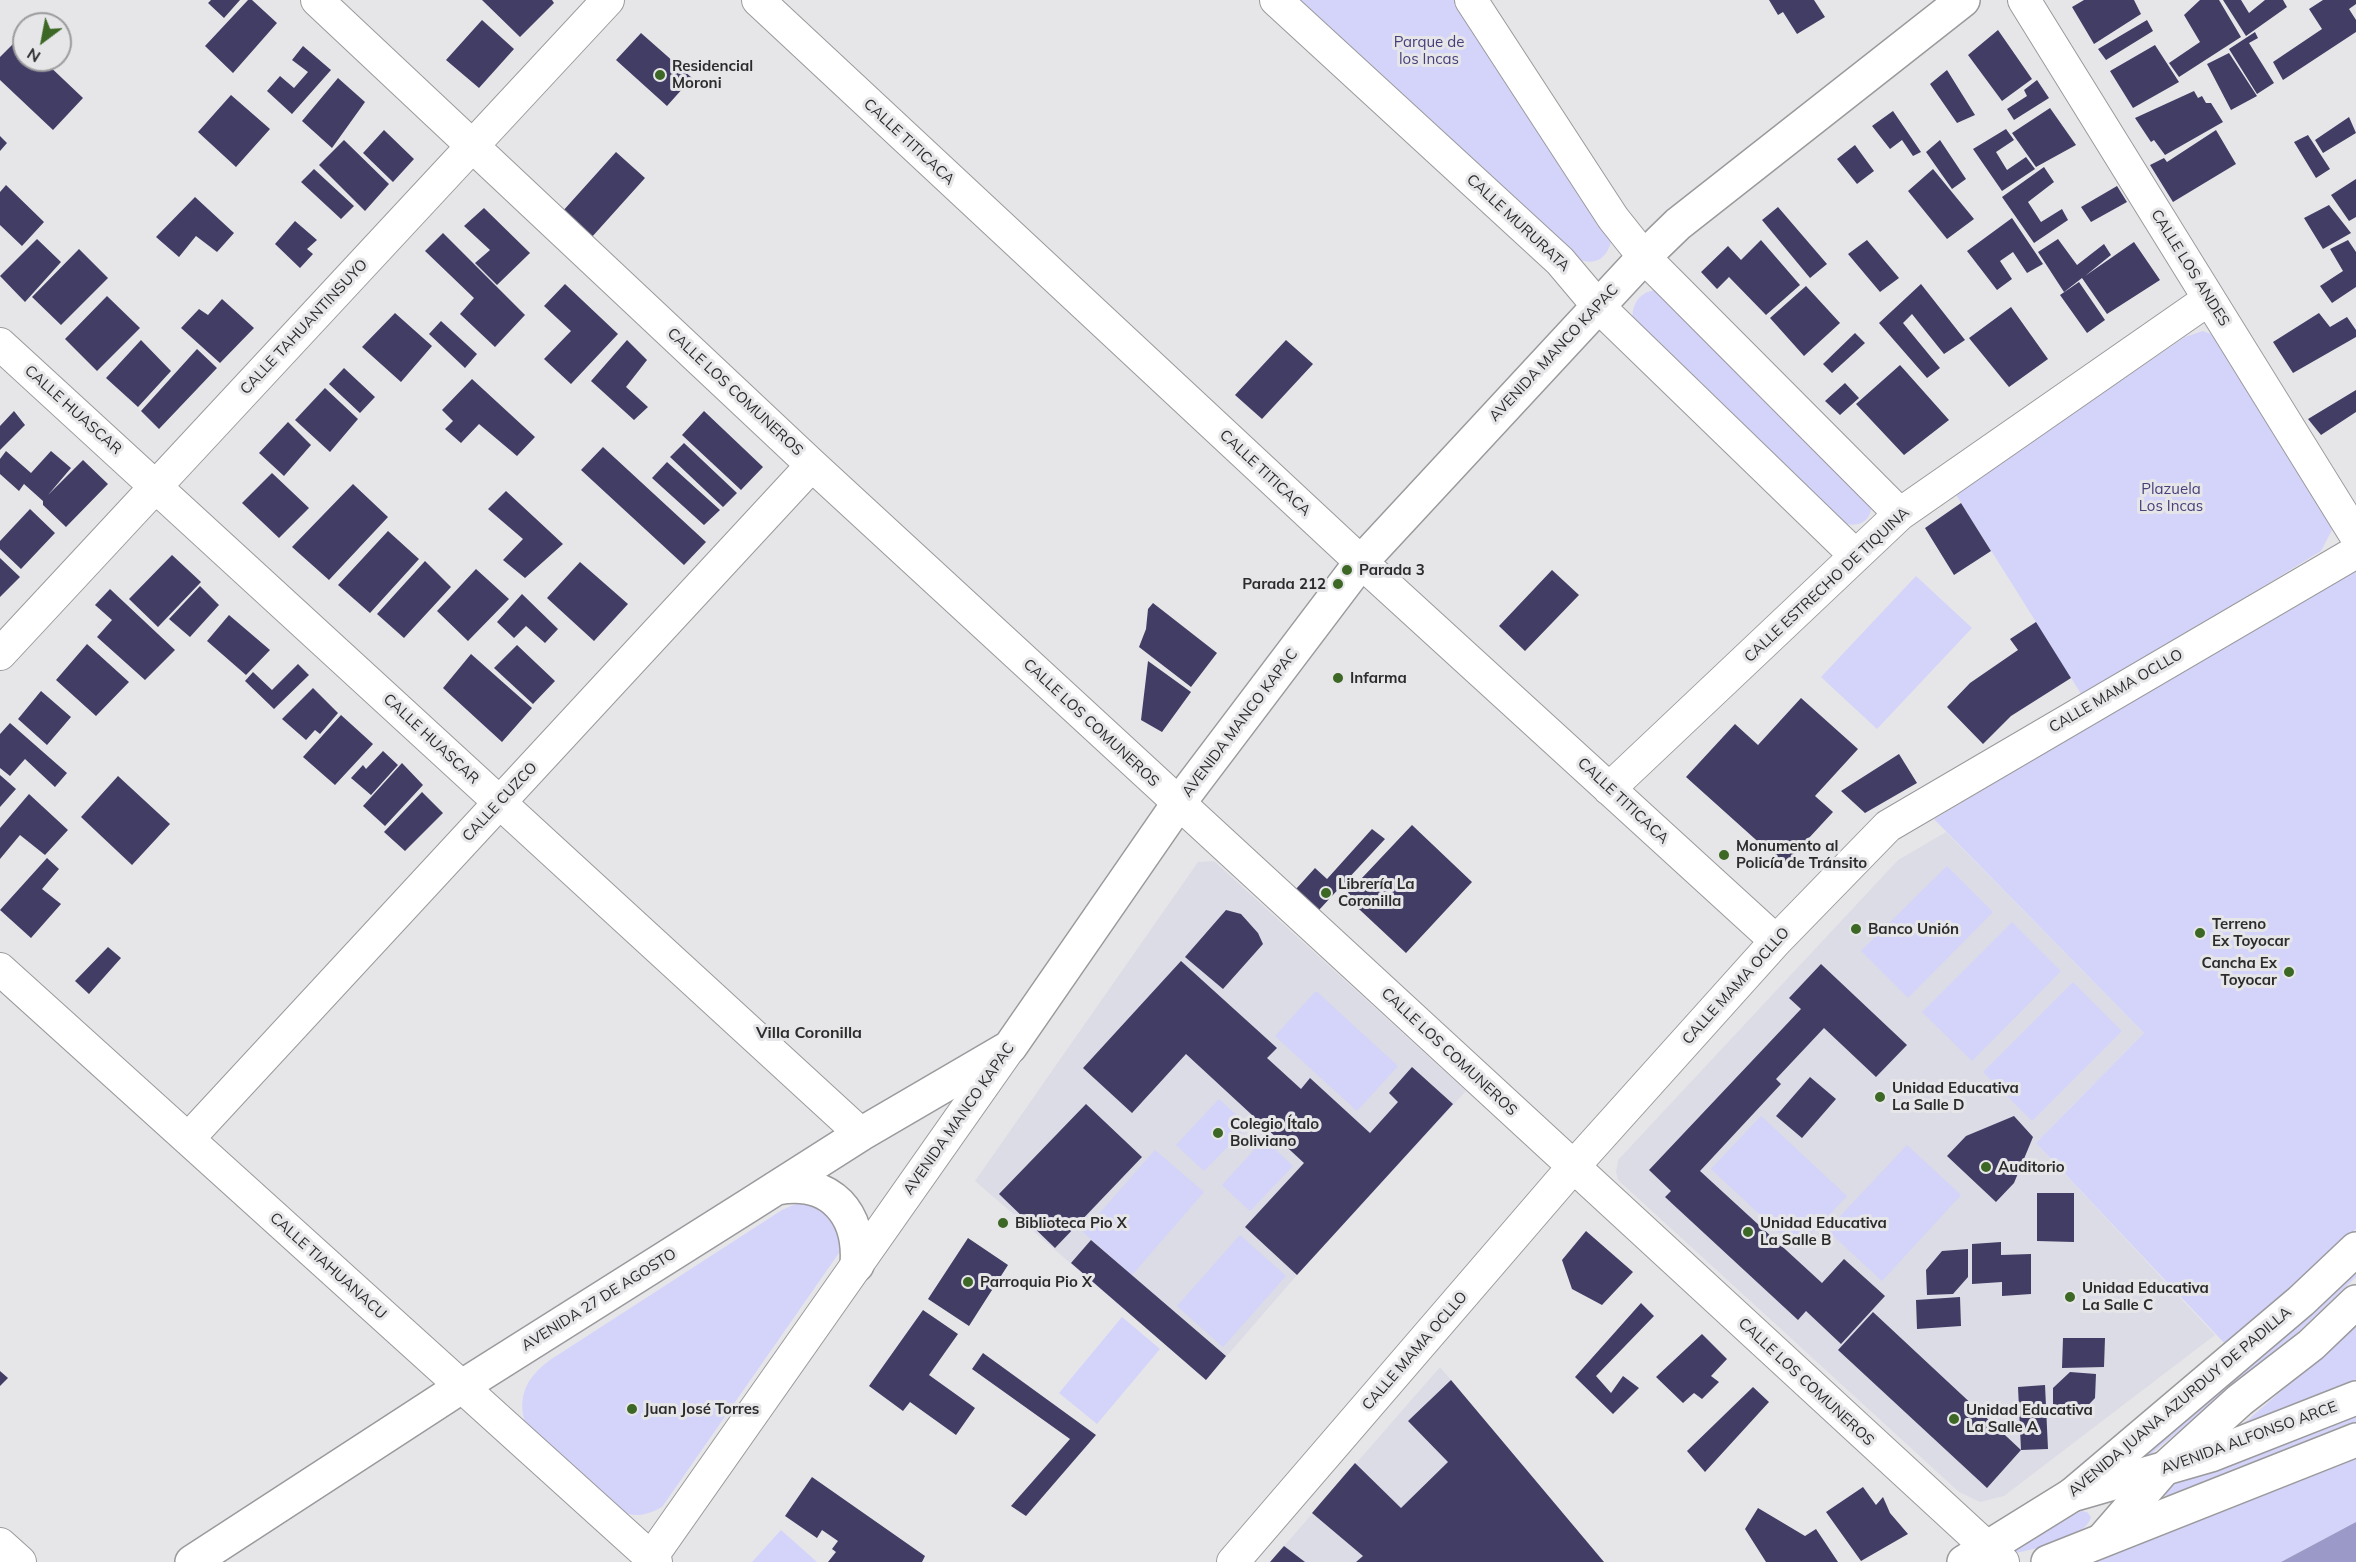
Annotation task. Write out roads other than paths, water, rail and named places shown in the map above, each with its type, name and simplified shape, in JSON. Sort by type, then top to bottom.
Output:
[{"type":"street","name":"CALLE LOS COMUNEROS","points":[[317,0],[812,465],[1573,1167],[1984,1557]]},
{"type":"street","name":"CALLE TAHUANTINSUYO","points":[[0,654],[608,0]]},
{"type":"street","name":"CALLE TITICACA","points":[[758,0],[1361,562],[1776,940]]},
{"type":"street","name":"CALLE MURURATA","points":[[1276,0],[1560,261],[1598,306],[1855,555]]},
{"type":"street","points":[[1471,0],[1613,218],[1644,257],[1900,514]]},
{"type":"street","name":"AVENIDA MANCO KAPAC","points":[[652,1561],[1178,804],[1361,562],[1598,306],[1678,224],[1963,0]]},
{"type":"street","name":"CALLE LOS ANDES","points":[[2024,0],[2356,536]]},
{"type":"street","name":"CALLE ESTRECHO DE TIQUINA","points":[[1609,789],[1900,514],[2209,299]]},
{"type":"street","name":"CALLE HUASCAR","points":[[0,344],[861,1134]]},
{"type":"street","name":"CALLE CUZCO","points":[[188,1139],[812,465]]},
{"type":"street","name":"CALLE MAMA OCLLO","points":[[1233,1562],[1573,1167],[1776,940],[1888,825],[2356,552]]},
{"type":"street","name":"CALLE TIAHUANACU","points":[[0,969],[652,1561]]},
{"type":"street","name":"AVENIDA 27 DE AGOSTO","points":[[192,1562],[461,1387],[861,1134],[1010,1047]]},
{"type":"street","points":[[777,1188],[798,1184],[818,1190],[839,1204],[852,1220],[859,1243],[857,1265]]},
{"type":"street","name":"AVENIDA JUANA AZURDUY DE PADILLA","points":[[1984,1557],[2072,1495],[2301,1301],[2356,1249]]},
{"type":"street","points":[[2104,1538],[2163,1470],[2240,1400],[2311,1345],[2356,1302]]},
{"type":"street","name":"AVENIDA ALFONSO ARCE","points":[[2072,1495],[2211,1455],[2356,1398]]},
{"type":"street","points":[[2048,1562],[2356,1440]]},
{"type":"street","points":[[2072,1495],[2104,1502],[2109,1510],[2111,1522],[2104,1538]]},
{"type":"street","points":[[0,1544],[20,1562]]},
{"type":"place","name":"Residencial Moroni","points":[[660,75]]},
{"type":"place","name":"Parada 3","points":[[1347,570]]},
{"type":"place","name":"Parada 212","points":[[1338,584]]},
{"type":"place","name":"Infarma","points":[[1338,678]]},
{"type":"place","name":"Monumento al Policía de Tránsito","points":[[1724,855]]},
{"type":"place","name":"Librería La Coronilla","points":[[1326,893]]},
{"type":"place","name":"Banco Unión","points":[[1856,929]]},
{"type":"place","name":"Terreno Ex Toyocar","points":[[2200,933]]},
{"type":"place","name":"Cancha Ex Toyocar","points":[[2289,972]]},
{"type":"place","name":"Unidad Educativa La Salle D","points":[[1880,1097]]},
{"type":"place","name":"Colegio Ítalo Boliviano","points":[[1218,1133]]},
{"type":"place","name":"Auditorio","points":[[1986,1167]]},
{"type":"place","name":"Biblioteca Pio X","points":[[1003,1223]]},
{"type":"place","name":"Unidad Educativa La Salle B","points":[[1748,1232]]},
{"type":"place","name":"Parroquia Pio X","points":[[968,1282]]},
{"type":"place","name":"Unidad Educativa La Salle C","points":[[2070,1297]]},
{"type":"place","name":"Juan José Torres","points":[[632,1409]]},
{"type":"place","name":"Unidad Educativa La Salle A","points":[[1954,1419]]},
{"type":"district","name":"Villa Coronilla","points":[[809,1033]]},
{"type":"park label","name":"Parque de los Incas","points":[[1429,50]]},
{"type":"park label","name":"Plazuela Los Incas","points":[[2171,498]]}]
